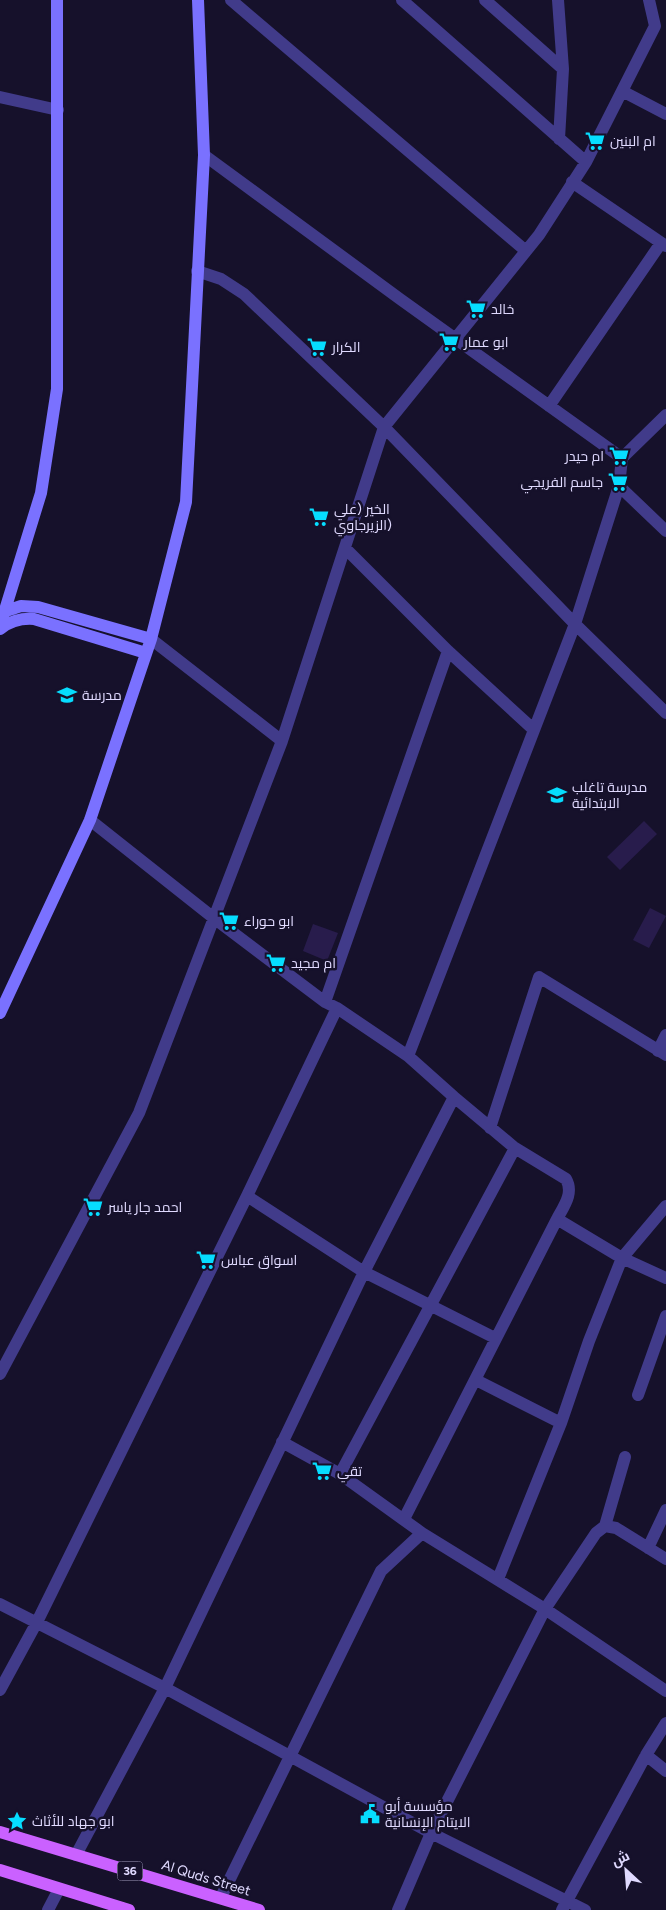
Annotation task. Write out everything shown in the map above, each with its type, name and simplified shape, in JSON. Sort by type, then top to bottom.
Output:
[{"type":"main road","name":"Al Quds Street","points":[[0,1832],[259,1910]]},
{"type":"main road","points":[[0,1870],[128,1910]]},
{"type":"street","points":[[0,628],[2,612],[41,493],[57,389],[57,0]]},
{"type":"street","points":[[0,1013],[90,820],[151,639],[186,502],[204,155],[198,0]]},
{"type":"street","points":[[231,0],[526,251]]},
{"type":"street","points":[[402,0],[586,162]]},
{"type":"street","points":[[485,0],[563,69]]},
{"type":"street","points":[[558,0],[563,69],[559,138]]},
{"type":"street","points":[[0,1374],[139,1114],[282,741],[384,427],[539,235],[586,162],[622,91],[661,25],[649,0]]},
{"type":"street","points":[[622,91],[666,114]]},
{"type":"street","points":[[0,96],[58,110]]},
{"type":"street","points":[[204,155],[456,340],[622,458]]},
{"type":"street","points":[[549,406],[664,245],[572,182]]},
{"type":"street","points":[[197,271],[221,279],[244,294],[384,427],[575,624],[666,713]]},
{"type":"street","points":[[408,1056],[575,624],[619,486],[622,458],[666,415]]},
{"type":"street","points":[[619,486],[666,531]]},
{"type":"street","points":[[345,548],[448,651],[533,729]]},
{"type":"street","points":[[2,612],[21,606],[38,607],[151,639],[282,741]]},
{"type":"street","points":[[0,628],[12,622],[27,619],[34,620],[146,653]]},
{"type":"street","points":[[324,1002],[448,651]]},
{"type":"street","points":[[90,820],[324,1002],[408,1056],[490,1128],[515,1148],[566,1179],[569,1185],[570,1193],[404,1519]]},
{"type":"street","points":[[490,1128],[539,977],[662,1053],[666,1035]]},
{"type":"street","points":[[0,1690],[37,1622],[247,1196],[336,1008]]},
{"type":"street","points":[[76,1855],[165,1688],[364,1272],[454,1097]]},
{"type":"street","points":[[340,1474],[515,1148]]},
{"type":"street","points":[[247,1196],[364,1272],[495,1338]]},
{"type":"street","points":[[498,1579],[561,1423],[589,1341],[622,1258],[666,1206]]},
{"type":"street","points":[[557,1219],[622,1258],[666,1278]]},
{"type":"street","points":[[638,1395],[666,1316]]},
{"type":"street","points":[[476,1380],[561,1423]]},
{"type":"street","points":[[282,1442],[340,1474],[422,1533],[545,1609],[666,1691]]},
{"type":"street","points":[[398,1910],[431,1833],[545,1609],[596,1533],[605,1526],[625,1457]]},
{"type":"street","points":[[648,1548],[666,1510]]},
{"type":"street","points":[[605,1526],[616,1528],[666,1559]]},
{"type":"street","points":[[221,1897],[381,1571],[422,1533]]},
{"type":"street","points":[[0,1604],[165,1688],[564,1905],[585,1910]]},
{"type":"street","points":[[564,1905],[666,1722]]},
{"type":"street","points":[[646,1755],[666,1771]]},
{"type":"street","points":[[48,1910],[59,1889]]},
{"type":"building","points":[[644,821],[657,834],[620,870],[607,857]]},
{"type":"building","points":[[650,908],[666,916],[649,948],[633,940]]},
{"type":"building","points":[[313,924],[338,933],[327,961],[303,951]]},
{"type":"place","name":"ام البنين","points":[[595,141]]},
{"type":"place","name":"خالد","points":[[476,309]]},
{"type":"place","name":"ابو عمار","points":[[449,342]]},
{"type":"place","name":"الكرار","points":[[317,347]]},
{"type":"place","name":"ام حيدر","points":[[619,456]]},
{"type":"place","name":"جاسم الفريجي","points":[[618,482]]},
{"type":"place","name":"الخير (علي الزيرجاوي)","points":[[319,517]]},
{"type":"place","name":"مدرسة","points":[[67,695]]},
{"type":"place","name":"مدرسة تاغلب الابتدائية","points":[[557,795]]},
{"type":"place","name":"ابو حوراء","points":[[229,921]]},
{"type":"place","name":"ام مجيد","points":[[276,963]]},
{"type":"place","name":"احمد جار ياسر","points":[[93,1207]]},
{"type":"place","name":"اسواق عباس","points":[[206,1260]]},
{"type":"place","name":"تقي","points":[[322,1471]]},
{"type":"place","name":"مؤسسة أبو الايتام الإنسانية","points":[[370,1814]]},
{"type":"place","name":"ابو جهاد للأثاث","points":[[17,1821]]}]
